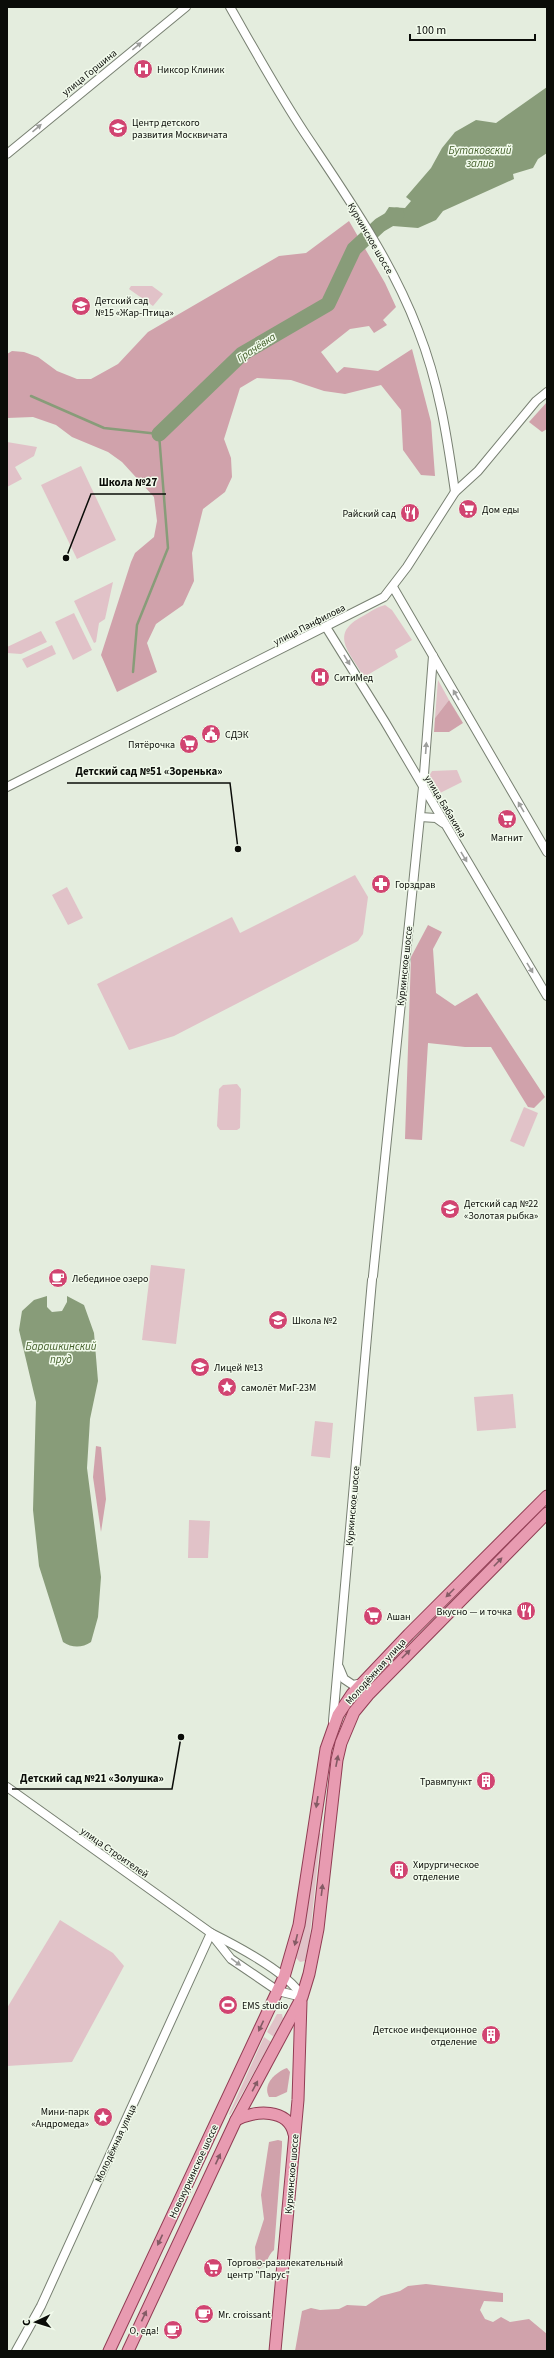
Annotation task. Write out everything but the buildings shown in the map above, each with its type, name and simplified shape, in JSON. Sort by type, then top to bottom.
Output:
[{"type":"main road","name":"Молодёжная улица","points":[[278,1991],[284,1977],[299,1925],[321,1778],[331,1732],[345,1704],[363,1683],[547,1496]]},
{"type":"main road","name":"Молодёжная улица","points":[[302,1997],[309,1974],[318,1929],[337,1760],[341,1743],[354,1712],[389,1673],[547,1513]]},
{"type":"main road","name":"Новокуркинское шоссе","points":[[109,2351],[278,1991]]},
{"type":"main road","name":"Новокуркинское шоссе","points":[[128,2351],[236,2120],[302,1997]]},
{"type":"main road","name":"Куркинское шоссе","points":[[275,2351],[294,2136],[302,1997]]},
{"type":"main road","points":[[236,2120],[247,2114],[258,2113],[280,2117],[290,2123],[294,2136]]},
{"type":"main road","points":[[189,2179],[192,2190],[196,2191],[204,2187]]},
{"type":"street","name":"улица Горшина","points":[[7,154],[186,7]]},
{"type":"street","name":"Куркинское шоссе","points":[[230,7],[284,100],[359,217],[379,252],[418,329],[430,362],[444,415],[455,492]]},
{"type":"street","name":"улица Панфилова","points":[[7,787],[384,597],[393,588],[455,492],[478,471],[536,401],[547,392]]},
{"type":"street","points":[[393,588],[547,852]]},
{"type":"street","name":"улица Бабакина","points":[[326,627],[446,825],[547,996]]},
{"type":"street","name":"Куркинское шоссе","points":[[331,1732],[339,1667],[372,1278],[423,787],[433,656]]},
{"type":"street","points":[[420,817],[436,818],[446,825]]},
{"type":"street","points":[[339,1667],[344,1679],[352,1685],[363,1683]]},
{"type":"street","name":"улица Строителей","points":[[7,1787],[210,1933],[236,1946],[284,1977],[298,1990],[302,1997]]},
{"type":"street","name":"улица Строителей","points":[[210,1933],[231,1959],[278,1991],[302,1997]]},
{"type":"street","name":"Молодёжная улица","points":[[16,2351],[48,2292],[210,1933]]},
{"type":"shaded area","points":[[349,221],[385,283],[396,307],[383,320],[387,325],[374,333],[369,326],[350,329],[321,352],[337,373],[344,367],[378,371],[412,349],[431,422],[435,476],[421,475],[403,450],[401,410],[381,385],[345,394],[324,391],[291,380],[257,378],[240,388],[224,439],[231,458],[232,477],[225,492],[203,509],[192,553],[194,581],[183,605],[156,624],[147,643],[157,672],[117,692],[101,655],[135,553],[154,537],[157,521],[154,497],[122,462],[108,452],[72,437],[56,425],[33,417],[7,418],[7,354],[12,351],[24,352],[38,357],[57,371],[77,379],[91,379],[118,364],[148,332],[279,256],[306,253]]},
{"type":"shaded area","points":[[131,286],[152,286],[163,294],[153,306],[129,289]]},
{"type":"shaded area","points":[[547,402],[547,429],[542,432],[529,422]]},
{"type":"shaded area","points":[[7,442],[37,447],[34,456],[15,467],[22,479],[7,487]]},
{"type":"shaded area","points":[[81,466],[116,540],[77,559],[41,485]]},
{"type":"shaded area","points":[[113,582],[105,619],[99,623],[96,642],[94,643],[74,601]]},
{"type":"shaded area","points":[[385,605],[392,610],[412,640],[395,650],[398,657],[364,677],[345,644],[344,637],[346,630],[352,623]]},
{"type":"shaded area","points":[[74,613],[92,650],[73,660],[55,622]]},
{"type":"shaded area","points":[[41,631],[47,642],[21,654],[7,653],[7,647]]},
{"type":"shaded area","points":[[52,645],[56,654],[27,668],[22,659]]},
{"type":"shaded area","points":[[438,680],[449,700],[435,718]]},
{"type":"shaded area","points":[[449,700],[463,723],[449,732],[434,732],[435,718]]},
{"type":"shaded area","points":[[457,770],[462,782],[436,795],[429,780],[432,771]]},
{"type":"shaded area","points":[[355,875],[368,897],[363,934],[358,941],[174,1036],[129,1050],[97,984],[232,917],[240,933]]},
{"type":"shaded area","points":[[67,887],[83,918],[68,925],[52,895]]},
{"type":"shaded area","points":[[428,925],[442,932],[433,949],[436,993],[455,1006],[477,993],[545,1097],[534,1108],[528,1107],[491,1047],[465,1047],[428,1043],[422,1140],[405,1139],[411,957]]},
{"type":"shaded area","points":[[237,1084],[241,1089],[240,1128],[237,1130],[220,1130],[217,1126],[219,1089],[223,1085]]},
{"type":"shaded area","points":[[524,1107],[538,1113],[524,1147],[510,1141]]},
{"type":"shaded area","points":[[151,1265],[185,1269],[176,1344],[142,1340]]},
{"type":"shaded area","points":[[513,1394],[516,1428],[477,1431],[474,1397]]},
{"type":"shaded area","points":[[315,1421],[333,1423],[330,1458],[311,1456]]},
{"type":"shaded area","points":[[96,1446],[101,1447],[106,1499],[101,1532],[93,1477]]},
{"type":"shaded area","points":[[189,1520],[210,1521],[208,1558],[188,1558]]},
{"type":"shaded area","points":[[318,1831],[321,1834],[308,1952],[305,1961],[300,1962],[296,1958],[308,1905]]},
{"type":"shaded area","points":[[60,1920],[113,1953],[124,1966],[72,2062],[7,2066],[7,2008]]},
{"type":"shaded area","points":[[277,2014],[282,2014],[283,2019],[274,2037],[267,2032]]},
{"type":"shaded area","points":[[264,2037],[271,2042],[230,2115],[229,2114]]},
{"type":"shaded area","points":[[287,2068],[290,2072],[287,2092],[276,2097],[269,2097],[267,2088],[271,2079],[279,2072]]},
{"type":"shaded area","points":[[278,2140],[282,2141],[282,2146],[274,2250],[264,2265],[259,2269],[256,2266],[255,2247],[264,2219],[261,2195],[269,2142]]},
{"type":"shaded area","points":[[426,2284],[503,2293],[503,2302],[484,2301],[480,2310],[485,2319],[493,2322],[501,2317],[510,2322],[529,2319],[547,2334],[547,2351],[295,2351],[302,2311],[311,2308],[320,2310],[339,2309],[347,2305],[366,2306],[381,2296],[400,2291],[408,2286]]},
{"type":"water","name":"Бутаковский залив","points":[[547,87],[547,153],[538,159],[533,168],[513,174],[514,179],[443,211],[436,220],[418,228],[380,225],[380,221],[389,207],[405,208],[411,201],[406,197],[431,168],[442,148],[455,132],[476,120],[496,123]]},
{"type":"water","name":"Барашкинский пруд","points":[[47,1296],[47,1307],[52,1312],[62,1311],[67,1302],[67,1296],[84,1305],[94,1333],[98,1381],[90,1419],[87,1468],[101,1577],[98,1617],[91,1642],[81,1646],[73,1646],[63,1642],[39,1566],[33,1510],[36,1402],[19,1330],[22,1311],[34,1300]]},
{"type":"waterway","name":"Грачёвка","points":[[159,434],[242,354],[328,304],[354,249],[380,225],[397,215]]},
{"type":"waterway","name":"Грачёвка","points":[[31,396],[104,428],[159,434],[168,548],[137,625],[133,672]]},
{"type":"place","name":"Никсор Клиник","points":[[143,69]]},
{"type":"place","name":"Центр детского развития Москвичата","points":[[118,128]]},
{"type":"place","name":"Детский сад №15 «Жар-Птица»","points":[[81,306]]},
{"type":"place","name":"Дом еды","points":[[468,509]]},
{"type":"place","name":"Райский сад","points":[[410,513]]},
{"type":"place","name":"Школа №27","points":[[66,558]]},
{"type":"place","name":"СитиМед","points":[[320,677]]},
{"type":"place","name":"СДЭК","points":[[211,734]]},
{"type":"place","name":"Пятёрочка","points":[[189,744]]},
{"type":"place","name":"Магнит","points":[[507,819]]},
{"type":"place","name":"Детский сад №51 «Зоренька»","points":[[238,849]]},
{"type":"place","name":"Горздрав","points":[[381,884]]},
{"type":"place","name":"Детский сад №22 «Золотая рыбка»","points":[[450,1209]]},
{"type":"place","name":"Лебединое озеро","points":[[58,1278]]},
{"type":"place","name":"Школа №2","points":[[278,1320]]},
{"type":"place","name":"Лицей №13","points":[[200,1367]]},
{"type":"place","name":"самолёт МиГ-23М","points":[[227,1387]]},
{"type":"place","name":"Вкусно — и точка","points":[[526,1611]]},
{"type":"place","name":"Ашан","points":[[373,1616]]},
{"type":"place","name":"Детский сад №21 «Золушка»","points":[[181,1737]]},
{"type":"place","name":"Травмпункт","points":[[486,1781]]},
{"type":"place","name":"Хирургическое отделение","points":[[399,1870]]},
{"type":"place","name":"EMS studio","points":[[228,2005]]},
{"type":"place","name":"Детское инфекционное отделение","points":[[491,2035]]},
{"type":"place","name":"Мини-парк «Андромеда»","points":[[103,2117]]},
{"type":"place","name":"Торгово-развлекательный центр \"Парус\"","points":[[213,2268]]},
{"type":"place","name":"Mr. croissant","points":[[204,2314]]},
{"type":"place","name":"О, еда!","points":[[173,2330]]}]
